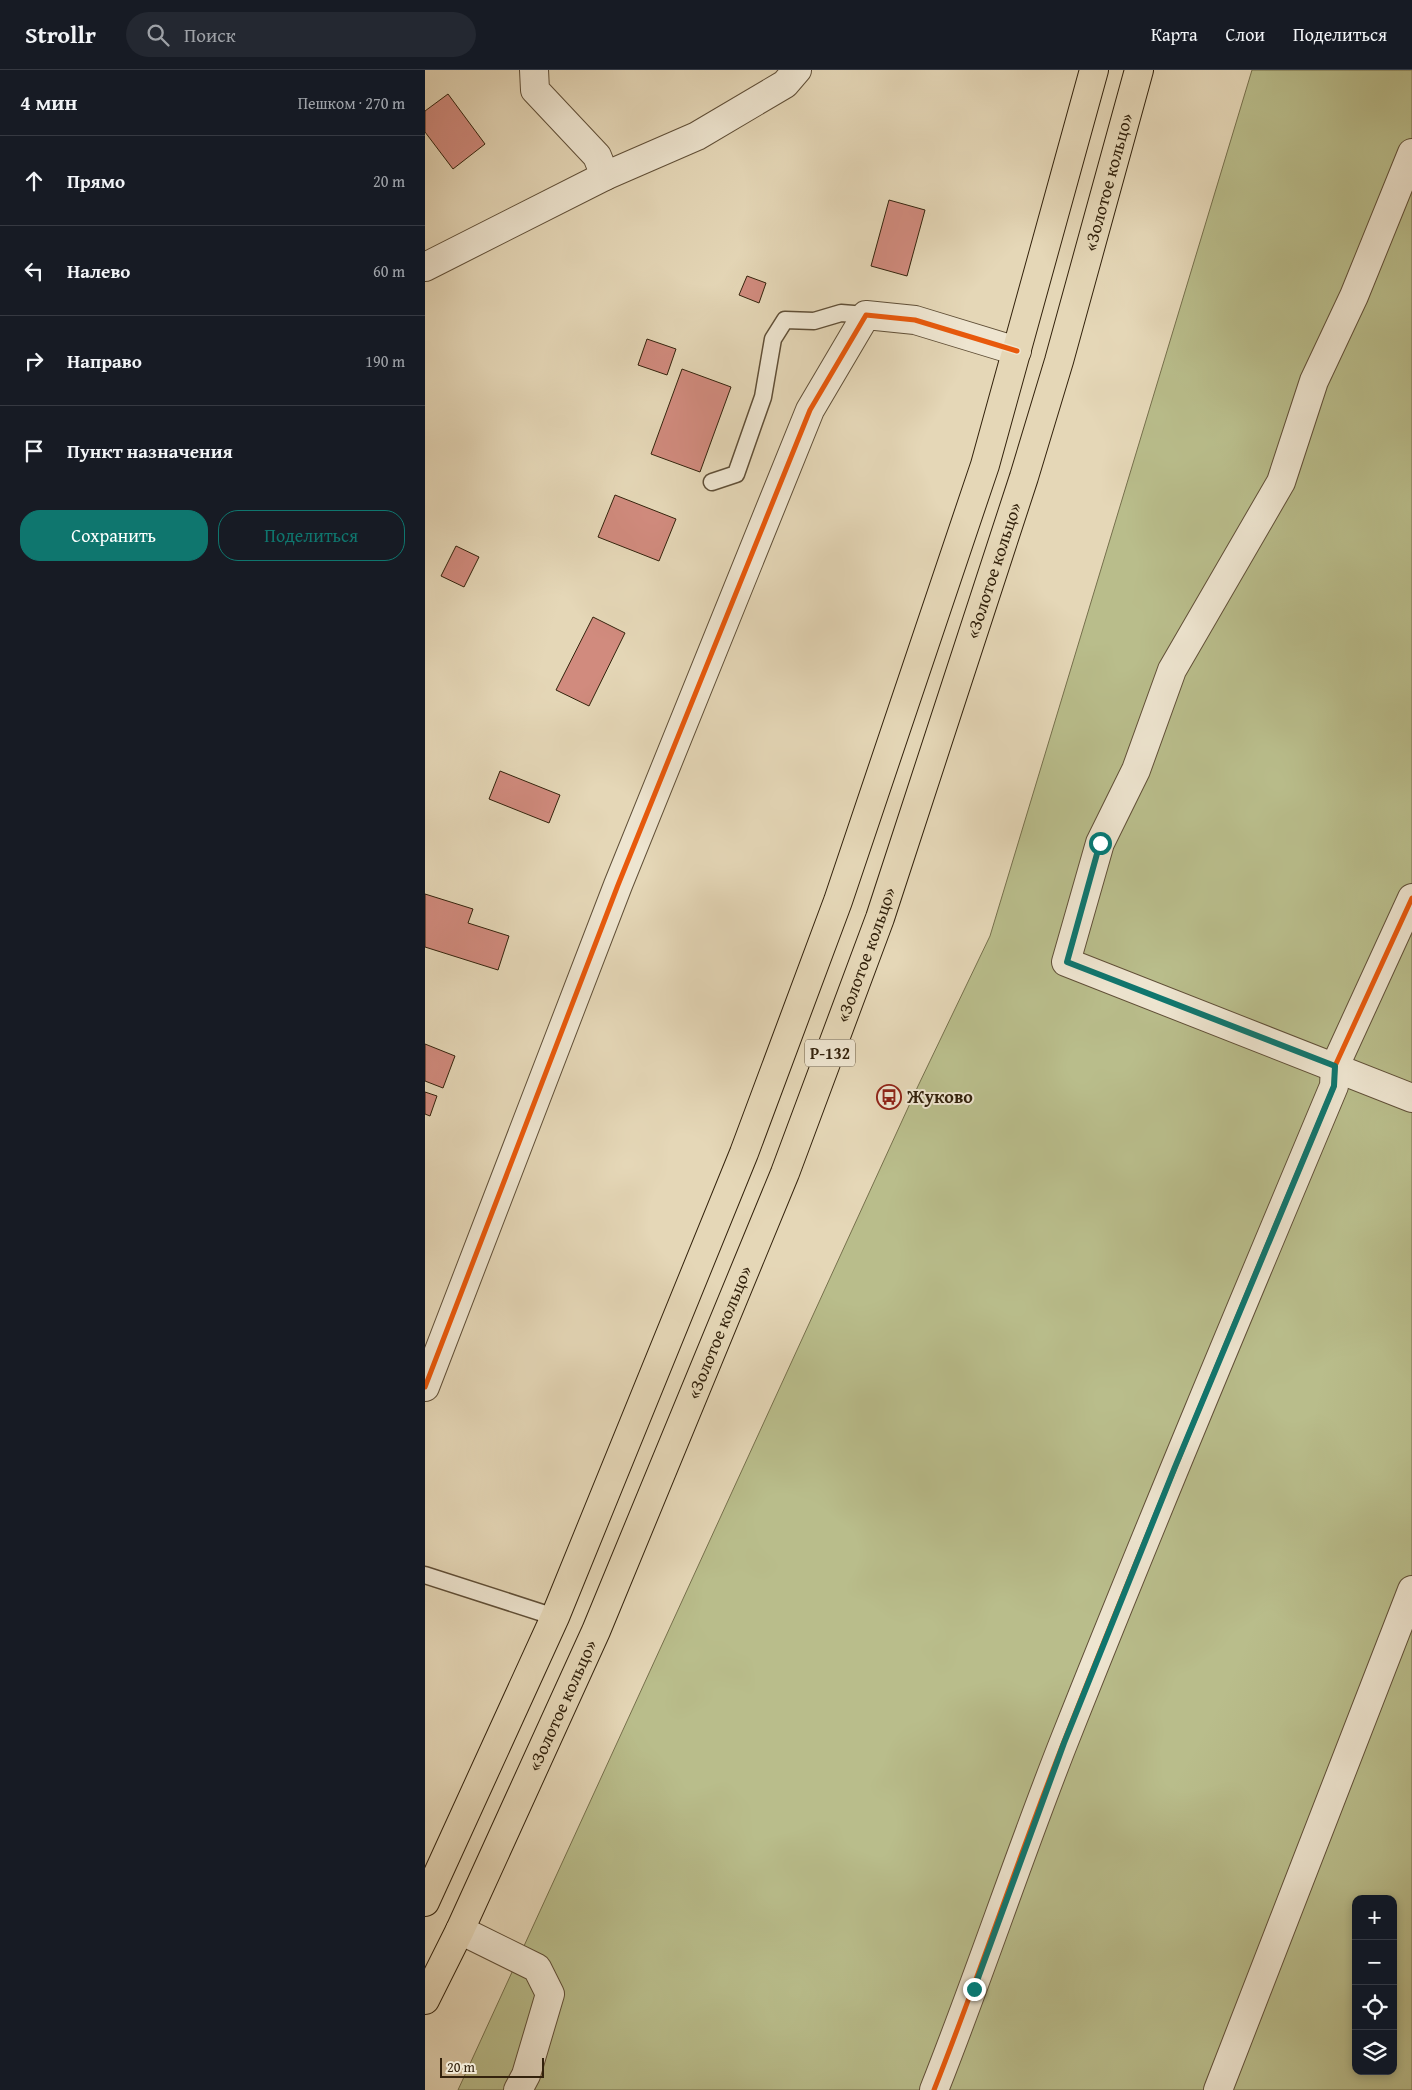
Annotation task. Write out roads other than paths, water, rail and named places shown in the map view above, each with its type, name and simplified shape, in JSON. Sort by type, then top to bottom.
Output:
[{"type":"highway","name":"Р-132","points":[[425,1902],[555,1617],[744,1153],[839,901],[985,465],[1094,70]]},
{"type":"highway","name":"«Золотое кольцо»","points":[[425,2000],[460,1930],[600,1622],[785,1173],[880,918],[1051,388],[1139,70]]},
{"type":"street","points":[[534,70],[535,90],[597,156],[605,176]]},
{"type":"street","points":[[425,267],[605,176],[697,136],[785,84],[797,70]]},
{"type":"street","points":[[1412,153],[1354,296],[1314,381],[1281,482],[1172,670],[1136,770],[1100,843],[1067,962],[1335,1066],[1412,1098]]},
{"type":"street","points":[[425,1387],[618,886],[810,410],[866,315],[915,320],[1017,351]]},
{"type":"street","points":[[934,2090],[974,1989],[1064,1743],[1179,1458],[1334,1086],[1335,1066],[1412,898]]},
{"type":"street","points":[[1218,2090],[1412,1590]]},
{"type":"street","points":[[460,1930],[537,1968],[550,1994],[526,2075],[518,2090]]},
{"type":"lane","points":[[712,482],[737,474],[763,397],[773,338],[785,320],[815,321],[841,313],[866,315]]},
{"type":"lane","points":[[425,1575],[555,1617]]},
{"type":"place","name":"Жуково","points":[[889,1097]]}]
